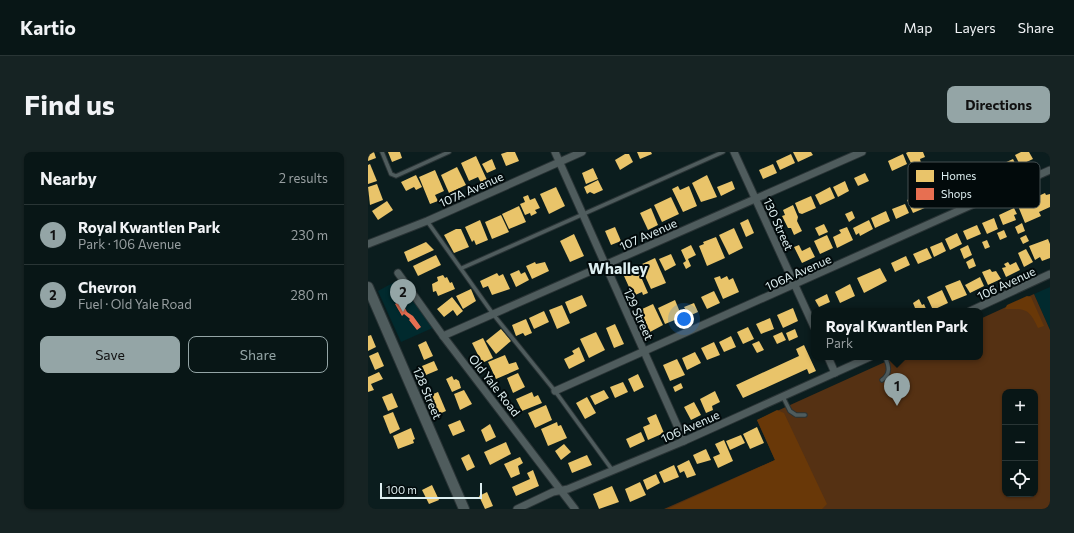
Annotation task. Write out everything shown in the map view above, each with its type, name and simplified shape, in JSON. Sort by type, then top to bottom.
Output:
[{"type":"main road","name":"128 Street","points":[[368,287],[464,509]]},
{"type":"street","name":"129 Street","points":[[555,152],[684,441]]},
{"type":"street","name":"107A Avenue","points":[[368,244],[427,221],[582,152]]},
{"type":"street","name":"130 Street","points":[[734,152],[811,321]]},
{"type":"street","name":"107 Avenue","points":[[443,336],[862,152]]},
{"type":"street","name":"106A Avenue","points":[[1040,175],[1050,170]]},
{"type":"street","name":"106A Avenue","points":[[555,391],[795,286],[966,208]]},
{"type":"street","name":"Old Yale Road","points":[[398,273],[443,336],[575,509]]},
{"type":"street","name":"106 Avenue","points":[[976,308],[1050,274]]},
{"type":"street","points":[[829,360],[835,373]]},
{"type":"street","name":"106 Avenue","points":[[517,509],[553,492],[568,489],[684,441],[863,360]]},
{"type":"lane","points":[[382,152],[391,174],[396,176],[449,152]]},
{"type":"lane","points":[[462,268],[723,152]]},
{"type":"lane","points":[[427,221],[462,268],[493,314],[555,391],[613,471]]},
{"type":"lane","points":[[882,380],[888,375],[889,369],[886,360]]},
{"type":"lane","points":[[783,397],[790,410],[796,415],[805,415]]},
{"type":"shaded area","points":[[398,280],[437,326],[401,342],[378,291]]},
{"type":"shaded area","points":[[1050,287],[1050,330],[1034,294]]},
{"type":"shaded area","points":[[1034,294],[1050,330],[1050,509],[664,509],[775,460],[757,420],[889,360],[983,360],[983,318]]},
{"type":"shaded area","points":[[1027,296],[1031,297],[1044,326],[1038,328],[1035,321],[1026,311],[1005,309],[1007,305]]},
{"type":"shaded area","points":[[777,410],[784,413],[827,504],[822,509],[667,509],[775,460],[757,420]]},
{"type":"building: Homes","points":[[368,152],[374,152],[376,158],[368,161]]},
{"type":"building: Homes","points":[[388,152],[400,152],[402,158],[392,162]]},
{"type":"building: Homes","points":[[515,152],[519,161],[506,166],[501,154]]},
{"type":"building: Homes","points":[[637,152],[651,152],[652,154],[640,159]]},
{"type":"building: Homes","points":[[793,152],[811,152],[813,155],[798,162]]},
{"type":"building: Homes","points":[[923,152],[925,157],[920,159],[921,162],[910,162],[906,153]]},
{"type":"building: Homes","points":[[1021,152],[1029,152],[1033,159],[1026,162],[1018,162],[1015,155]]},
{"type":"building: Homes","points":[[625,154],[629,154],[633,162],[620,170],[615,160]]},
{"type":"building: Homes","points":[[791,154],[795,163],[780,170],[776,161]]},
{"type":"building: Homes","points":[[903,154],[907,164],[892,171],[888,161]]},
{"type":"building: Homes","points":[[476,156],[487,180],[481,183],[478,177],[469,181],[461,163]]},
{"type":"building: Homes","points":[[492,159],[496,169],[487,173],[482,164]]},
{"type":"building: Homes","points":[[1013,159],[1014,162],[1006,162]]},
{"type":"building: Homes","points":[[370,164],[377,181],[368,184],[368,165]]},
{"type":"building: Homes","points":[[773,164],[777,173],[763,179],[759,170]]},
{"type":"building: Homes","points":[[457,167],[466,185],[449,193],[441,175]]},
{"type":"building: Homes","points":[[593,168],[598,179],[586,184],[582,173]]},
{"type":"building: Homes","points":[[435,170],[444,191],[435,195],[438,201],[430,204],[419,177]]},
{"type":"building: Homes","points":[[865,173],[869,181],[858,186],[854,178]]},
{"type":"building: Homes","points":[[416,175],[422,187],[416,190],[414,187],[406,191],[401,182]]},
{"type":"building: Homes","points":[[707,175],[717,197],[701,202],[692,183]]},
{"type":"building: Homes","points":[[598,180],[603,190],[594,194],[590,192],[587,194],[584,187]]},
{"type":"building: Homes","points":[[732,181],[735,189],[721,196],[717,187]]},
{"type":"building: Homes","points":[[845,181],[849,191],[838,197],[833,187]]},
{"type":"building: Homes","points":[[377,184],[383,200],[370,205],[368,187]]},
{"type":"building: Homes","points":[[678,186],[680,190],[689,186],[697,206],[683,212],[672,189]]},
{"type":"building: Homes","points":[[556,187],[565,206],[549,214],[540,194]]},
{"type":"building: Homes","points":[[830,187],[835,198],[820,205],[815,195]]},
{"type":"building: Homes","points":[[1045,193],[1046,195],[1050,194],[1050,207],[1039,212],[1041,216],[1025,223],[1019,208],[1040,208],[1040,195]]},
{"type":"building: Homes","points":[[528,195],[530,200],[535,198],[540,208],[535,210],[537,213],[531,216],[530,213],[525,215],[520,204],[525,202],[523,197]]},
{"type":"building: Homes","points":[[811,196],[816,208],[802,214],[799,213],[795,203]]},
{"type":"building: Homes","points":[[671,197],[679,214],[662,222],[654,205]]},
{"type":"building: Homes","points":[[387,201],[393,210],[378,220],[372,211]]},
{"type":"building: Homes","points":[[905,204],[909,213],[896,219],[892,209]]},
{"type":"building: Homes","points":[[793,205],[798,217],[797,221],[802,231],[794,235],[791,228],[788,228],[782,216],[785,215],[783,210]]},
{"type":"building: Homes","points":[[519,206],[526,222],[509,229],[502,214]]},
{"type":"building: Homes","points":[[651,208],[658,225],[648,230],[640,213]]},
{"type":"building: Homes","points":[[911,208],[925,208],[913,213]]},
{"type":"building: Homes","points":[[1014,208],[1017,214],[1014,215],[1016,220],[1003,225],[999,215]]},
{"type":"building: Homes","points":[[852,211],[855,218],[849,222],[845,214]]},
{"type":"building: Homes","points":[[886,211],[890,221],[875,228],[871,218]]},
{"type":"building: Homes","points":[[501,215],[509,232],[492,239],[485,222]]},
{"type":"building: Homes","points":[[994,218],[998,229],[987,234],[982,223]]},
{"type":"building: Homes","points":[[748,219],[754,233],[746,237],[740,223]]},
{"type":"building: Homes","points":[[480,220],[488,240],[476,245],[474,240],[472,242],[465,227]]},
{"type":"building: Homes","points":[[869,220],[873,229],[860,236],[859,233],[856,235],[853,228]]},
{"type":"building: Homes","points":[[1022,223],[1025,231],[1018,234],[1015,227]]},
{"type":"building: Homes","points":[[824,224],[828,232],[819,236],[815,228]]},
{"type":"building: Homes","points":[[977,225],[981,234],[967,240],[963,231]]},
{"type":"building: Homes","points":[[615,227],[621,241],[611,245],[605,231]]},
{"type":"building: Homes","points":[[847,227],[853,240],[837,248],[833,237],[841,233],[839,230]]},
{"type":"building: Homes","points":[[734,228],[743,248],[729,255],[719,235]]},
{"type":"building: Homes","points":[[456,229],[461,229],[469,247],[454,253],[444,235]]},
{"type":"building: Homes","points":[[1004,230],[1007,237],[1000,240],[997,233]]},
{"type":"building: Homes","points":[[957,233],[962,244],[950,250],[945,239]]},
{"type":"building: Homes","points":[[574,234],[584,256],[570,262],[560,241]]},
{"type":"building: Homes","points":[[827,235],[833,248],[820,254],[814,241]]},
{"type":"building: Homes","points":[[1026,235],[1029,241],[1023,244],[1020,238]]},
{"type":"building: Homes","points":[[716,237],[725,258],[707,266],[699,246],[704,244],[703,242]]},
{"type":"building: Homes","points":[[1048,239],[1050,244],[1050,258],[1042,261],[1040,257],[1035,260],[1029,246]]},
{"type":"building: Homes","points":[[987,240],[990,247],[985,249],[982,242]]},
{"type":"building: Homes","points":[[426,242],[434,250],[408,262],[404,252]]},
{"type":"building: Homes","points":[[942,242],[946,251],[934,257],[930,247]]},
{"type":"building: Homes","points":[[691,245],[696,255],[688,259],[691,266],[686,269],[683,263],[686,261],[681,250]]},
{"type":"building: Homes","points":[[799,245],[802,251],[810,247],[815,257],[802,263],[794,247]]},
{"type":"building: Homes","points":[[968,245],[972,255],[964,259],[960,249]]},
{"type":"building: Homes","points":[[927,248],[932,258],[918,264],[913,254]]},
{"type":"building: Homes","points":[[1026,249],[1033,262],[1024,267],[1018,253]]},
{"type":"building: Homes","points":[[671,254],[676,265],[665,271],[659,259]]},
{"type":"building: Homes","points":[[436,255],[441,265],[418,276],[413,266]]},
{"type":"building: Homes","points":[[906,256],[910,265],[895,272],[891,263]]},
{"type":"building: Homes","points":[[655,258],[666,283],[651,289],[640,265]]},
{"type":"building: Homes","points":[[973,258],[976,266],[969,269],[966,262]]},
{"type":"building: Homes","points":[[535,262],[536,264],[545,262],[549,271],[532,279],[526,266]]},
{"type":"building: Homes","points":[[1008,262],[1010,265],[1016,262],[1020,270],[1006,277],[1002,268],[1006,267],[1004,264]]},
{"type":"building: Homes","points":[[880,268],[887,281],[864,293],[857,278]]},
{"type":"building: Homes","points":[[990,269],[992,272],[996,271],[1001,279],[988,285],[982,272]]},
{"type":"building: Homes","points":[[519,270],[521,274],[525,272],[529,280],[516,287],[510,274]]},
{"type":"building: Homes","points":[[638,270],[648,293],[643,295],[642,292],[633,296],[624,276]]},
{"type":"building: Homes","points":[[497,273],[499,276],[503,274],[510,289],[492,295],[488,286],[483,288],[480,281]]},
{"type":"building: Homes","points":[[443,275],[445,278],[447,277],[450,283],[452,282],[455,289],[438,296],[436,291],[433,292],[432,284],[438,281],[437,277]]},
{"type":"building: Homes","points":[[720,276],[721,279],[727,276],[729,280],[733,278],[739,292],[723,299],[714,278]]},
{"type":"building: Homes","points":[[980,277],[984,286],[970,293],[965,285]]},
{"type":"building: Homes","points":[[960,280],[967,295],[952,301],[945,286]]},
{"type":"building: Homes","points":[[850,284],[855,296],[840,303],[835,292]]},
{"type":"building: Homes","points":[[471,289],[476,301],[463,309],[456,296]]},
{"type":"building: Homes","points":[[942,290],[948,303],[937,308],[932,308],[927,297]]},
{"type":"building: Homes","points":[[714,291],[720,303],[707,309],[701,297]]},
{"type":"building: Homes","points":[[827,294],[830,302],[819,307],[815,300]]},
{"type":"building: Homes","points":[[582,295],[587,306],[570,314],[565,302]]},
{"type":"building: Homes","points":[[452,297],[463,311],[457,316],[453,310],[444,317],[437,309]]},
{"type":"building: Homes","points":[[919,299],[926,308],[915,308],[913,303]]},
{"type":"building: Homes","points":[[675,300],[682,317],[665,324],[658,308]]},
{"type":"building: Homes","points":[[694,303],[698,312],[689,316],[684,307]]},
{"type":"building: Homes","points":[[653,304],[663,325],[650,332],[640,310]]},
{"type":"building: Homes","points":[[562,305],[570,323],[557,329],[549,310]]},
{"type":"building: Homes","points":[[793,308],[798,321],[783,328],[777,315]]},
{"type":"building: Homes","points":[[544,311],[549,322],[534,329],[529,318]]},
{"type":"building: Homes","points":[[770,318],[774,329],[761,334],[756,324]]},
{"type":"building: Homes","points":[[526,319],[532,333],[525,336],[523,333],[516,336],[512,325]]},
{"type":"building: Homes","points":[[615,324],[624,344],[614,348],[606,328]]},
{"type":"building: Homes","points":[[748,327],[754,339],[743,344],[737,332]]},
{"type":"building: Homes","points":[[501,329],[511,341],[496,354],[486,341]]},
{"type":"building: Homes","points":[[795,329],[798,337],[789,341],[786,333]]},
{"type":"building: Homes","points":[[596,332],[605,350],[589,358],[580,339]]},
{"type":"building: Homes","points":[[782,332],[786,340],[777,344],[773,336]]},
{"type":"building: Homes","points":[[371,335],[376,347],[368,351],[368,336]]},
{"type":"building: Homes","points":[[731,336],[736,347],[724,352],[719,342]]},
{"type":"building: Homes","points":[[483,338],[493,358],[482,363],[472,343]]},
{"type":"building: Homes","points":[[426,341],[433,356],[424,360],[418,345]]},
{"type":"building: Homes","points":[[759,341],[764,350],[757,353],[752,344]]},
{"type":"building: Homes","points":[[714,342],[720,355],[707,360],[701,348]]},
{"type":"building: Homes","points":[[804,345],[816,371],[809,374],[807,369],[743,398],[736,385],[799,356],[796,349]]},
{"type":"building: Homes","points":[[579,347],[585,361],[569,369],[564,359],[574,354],[572,351]]},
{"type":"building: Homes","points":[[378,352],[384,366],[375,370],[369,356]]},
{"type":"building: Homes","points":[[695,352],[701,363],[687,370],[682,358]]},
{"type":"building: Homes","points":[[505,355],[509,364],[516,362],[519,369],[496,379],[488,362]]},
{"type":"building: Homes","points":[[677,359],[685,375],[670,381],[663,365]]},
{"type":"building: Homes","points":[[434,361],[438,370],[426,375],[422,366]]},
{"type":"building: Homes","points":[[379,372],[383,379],[371,384],[374,390],[368,392],[368,377]]},
{"type":"building: Homes","points":[[518,373],[525,387],[513,393],[507,378]]},
{"type":"building: Homes","points":[[638,374],[644,387],[634,392],[628,379]]},
{"type":"building: Homes","points":[[452,376],[454,380],[456,379],[459,381],[461,388],[452,392],[446,379]]},
{"type":"building: Homes","points":[[623,382],[628,392],[615,398],[610,387]]},
{"type":"building: Homes","points":[[681,383],[683,388],[675,392],[673,387]]},
{"type":"building: Homes","points":[[464,390],[472,404],[460,410],[454,394]]},
{"type":"building: Homes","points":[[604,390],[609,398],[595,405],[590,396]]},
{"type":"building: Homes","points":[[715,391],[720,402],[712,406],[713,410],[706,413],[700,399]]},
{"type":"building: Homes","points":[[438,392],[446,411],[439,414],[431,395]]},
{"type":"building: Homes","points":[[532,392],[534,397],[538,395],[542,403],[522,411],[516,399]]},
{"type":"building: Homes","points":[[392,393],[398,407],[388,411],[382,397]]},
{"type":"building: Homes","points":[[587,397],[596,413],[585,419],[576,403]]},
{"type":"building: Homes","points":[[694,402],[701,415],[691,420],[684,407]]},
{"type":"building: Homes","points":[[546,405],[552,420],[535,428],[528,413]]},
{"type":"building: Homes","points":[[393,412],[400,429],[390,434],[383,416]]},
{"type":"building: Homes","points":[[656,414],[664,433],[648,440],[643,427],[650,424],[647,418]]},
{"type":"building: Homes","points":[[460,420],[465,431],[453,436],[448,425]]},
{"type":"building: Homes","points":[[557,422],[558,426],[561,425],[567,438],[548,446],[541,429]]},
{"type":"building: Homes","points":[[490,424],[496,437],[486,442],[481,430]]},
{"type":"building: Homes","points":[[757,427],[764,443],[750,449],[743,434]]},
{"type":"building: Homes","points":[[411,428],[415,439],[413,440],[414,443],[398,449],[393,436]]},
{"type":"building: Homes","points":[[641,432],[645,441],[630,448],[626,439]]},
{"type":"building: Homes","points":[[741,435],[745,443],[730,450],[726,441]]},
{"type":"building: Homes","points":[[724,440],[733,461],[718,468],[713,457],[720,454],[715,444]]},
{"type":"building: Homes","points":[[506,442],[511,454],[490,465],[484,452]]},
{"type":"building: Homes","points":[[564,444],[571,452],[561,460],[555,451]]},
{"type":"building: Homes","points":[[706,449],[711,460],[697,464],[693,455]]},
{"type":"building: Homes","points":[[469,454],[475,467],[467,471],[461,458]]},
{"type":"building: Homes","points":[[587,455],[592,465],[572,473],[568,463]]},
{"type":"building: Homes","points":[[520,457],[523,463],[518,466],[520,474],[511,478],[504,464]]},
{"type":"building: Homes","points":[[689,460],[696,475],[687,478],[684,471],[680,473],[677,466]]},
{"type":"building: Homes","points":[[674,465],[679,477],[664,483],[659,472]]},
{"type":"building: Homes","points":[[533,470],[539,486],[516,496],[512,487],[530,479],[527,473]]},
{"type":"building: Homes","points":[[656,474],[660,483],[647,490],[643,480]]},
{"type":"building: Homes","points":[[640,482],[646,495],[630,502],[625,489]]},
{"type":"building: Homes","points":[[432,485],[439,500],[429,504],[422,490]]},
{"type":"building: Homes","points":[[612,486],[619,502],[599,509],[593,494]]},
{"type":"building: Homes","points":[[487,492],[493,506],[485,509],[479,496]]},
{"type":"building: Shops","points":[[401,300],[407,312],[413,316],[421,327],[417,330],[409,320],[410,319],[404,314],[402,316],[395,304]]},
{"type":"place","name":"Chevron","points":[[403,312]]},
{"type":"place","name":"Royal Kwantlen Park","points":[[897,406]]},
{"type":"district","name":"Whalley","points":[[618,267]]}]
